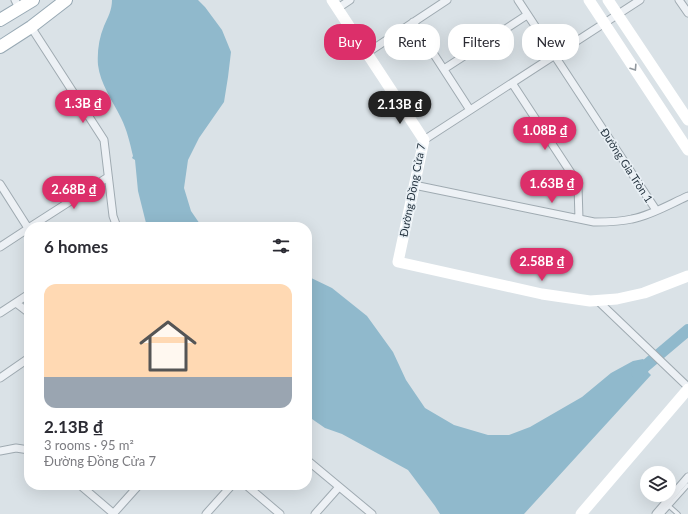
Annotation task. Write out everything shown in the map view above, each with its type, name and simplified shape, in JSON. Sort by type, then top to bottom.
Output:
[{"type":"main road","points":[[0,20],[17,4],[33,0]]},
{"type":"main road","points":[[0,47],[31,27],[66,0]]},
{"type":"street","points":[[335,4],[350,0]]},
{"type":"street","points":[[376,47],[447,0]]},
{"type":"street","name":"Đường Gia Tròn 1","points":[[518,0],[533,24]]},
{"type":"street","points":[[589,0],[688,150]]},
{"type":"street","points":[[608,0],[688,120]]},
{"type":"street","points":[[579,39],[640,0]]},
{"type":"street","points":[[679,0],[688,13]]},
{"type":"street","name":"Đường Đồng Cửa 7","points":[[335,4],[348,24]]},
{"type":"street","points":[[444,69],[527,15]]},
{"type":"street","points":[[413,22],[470,110]]},
{"type":"street","points":[[31,27],[104,140],[108,177],[116,222]]},
{"type":"street","name":"Đường Đồng Cửa 7","points":[[372,60],[424,140],[398,262],[549,295],[590,301],[597,300]]},
{"type":"street","points":[[424,140],[546,60]]},
{"type":"street","name":"Đường Gia Tròn 1","points":[[557,60],[656,210]]},
{"type":"street","points":[[512,83],[575,180],[579,191],[579,219]]},
{"type":"street","points":[[38,222],[108,177]]},
{"type":"street","points":[[0,184],[25,222]]},
{"type":"street","points":[[414,185],[594,222],[614,222],[633,219],[688,196]]},
{"type":"street","points":[[0,247],[24,231]]},
{"type":"street","points":[[597,300],[617,299],[644,294],[688,276]]},
{"type":"street","points":[[0,313],[24,297]]},
{"type":"street","points":[[581,514],[688,388],[597,300]]},
{"type":"street","points":[[16,303],[24,309]]},
{"type":"street","points":[[0,378],[24,361]]},
{"type":"street","points":[[0,451],[16,448],[24,449]]},
{"type":"street","points":[[312,464],[372,514]]},
{"type":"street","points":[[656,514],[688,477]]},
{"type":"street","points":[[315,514],[339,487]]},
{"type":"street","points":[[86,490],[114,514],[135,490]]},
{"type":"street","points":[[206,514],[228,490]]},
{"type":"street","points":[[252,490],[280,514]]},
{"type":"lane","points":[[662,514],[688,485]]},
{"type":"lane","points":[[669,506],[678,514]]},
{"type":"water","points":[[112,0],[198,0],[222,30],[231,52],[224,102],[199,138],[188,160],[184,188],[191,211],[199,222],[146,222],[138,191],[135,160],[132,158],[133,156],[125,127],[99,72],[98,50],[102,31],[112,4]]},
{"type":"water","points":[[312,278],[332,288],[367,316],[393,352],[406,380],[425,408],[454,425],[488,435],[509,435],[530,427],[582,397],[611,373],[633,361],[643,359],[650,365],[648,372],[651,375],[524,514],[440,514],[408,470],[342,434],[325,428],[312,419]]},
{"type":"waterway","points":[[637,373],[688,330]]}]
